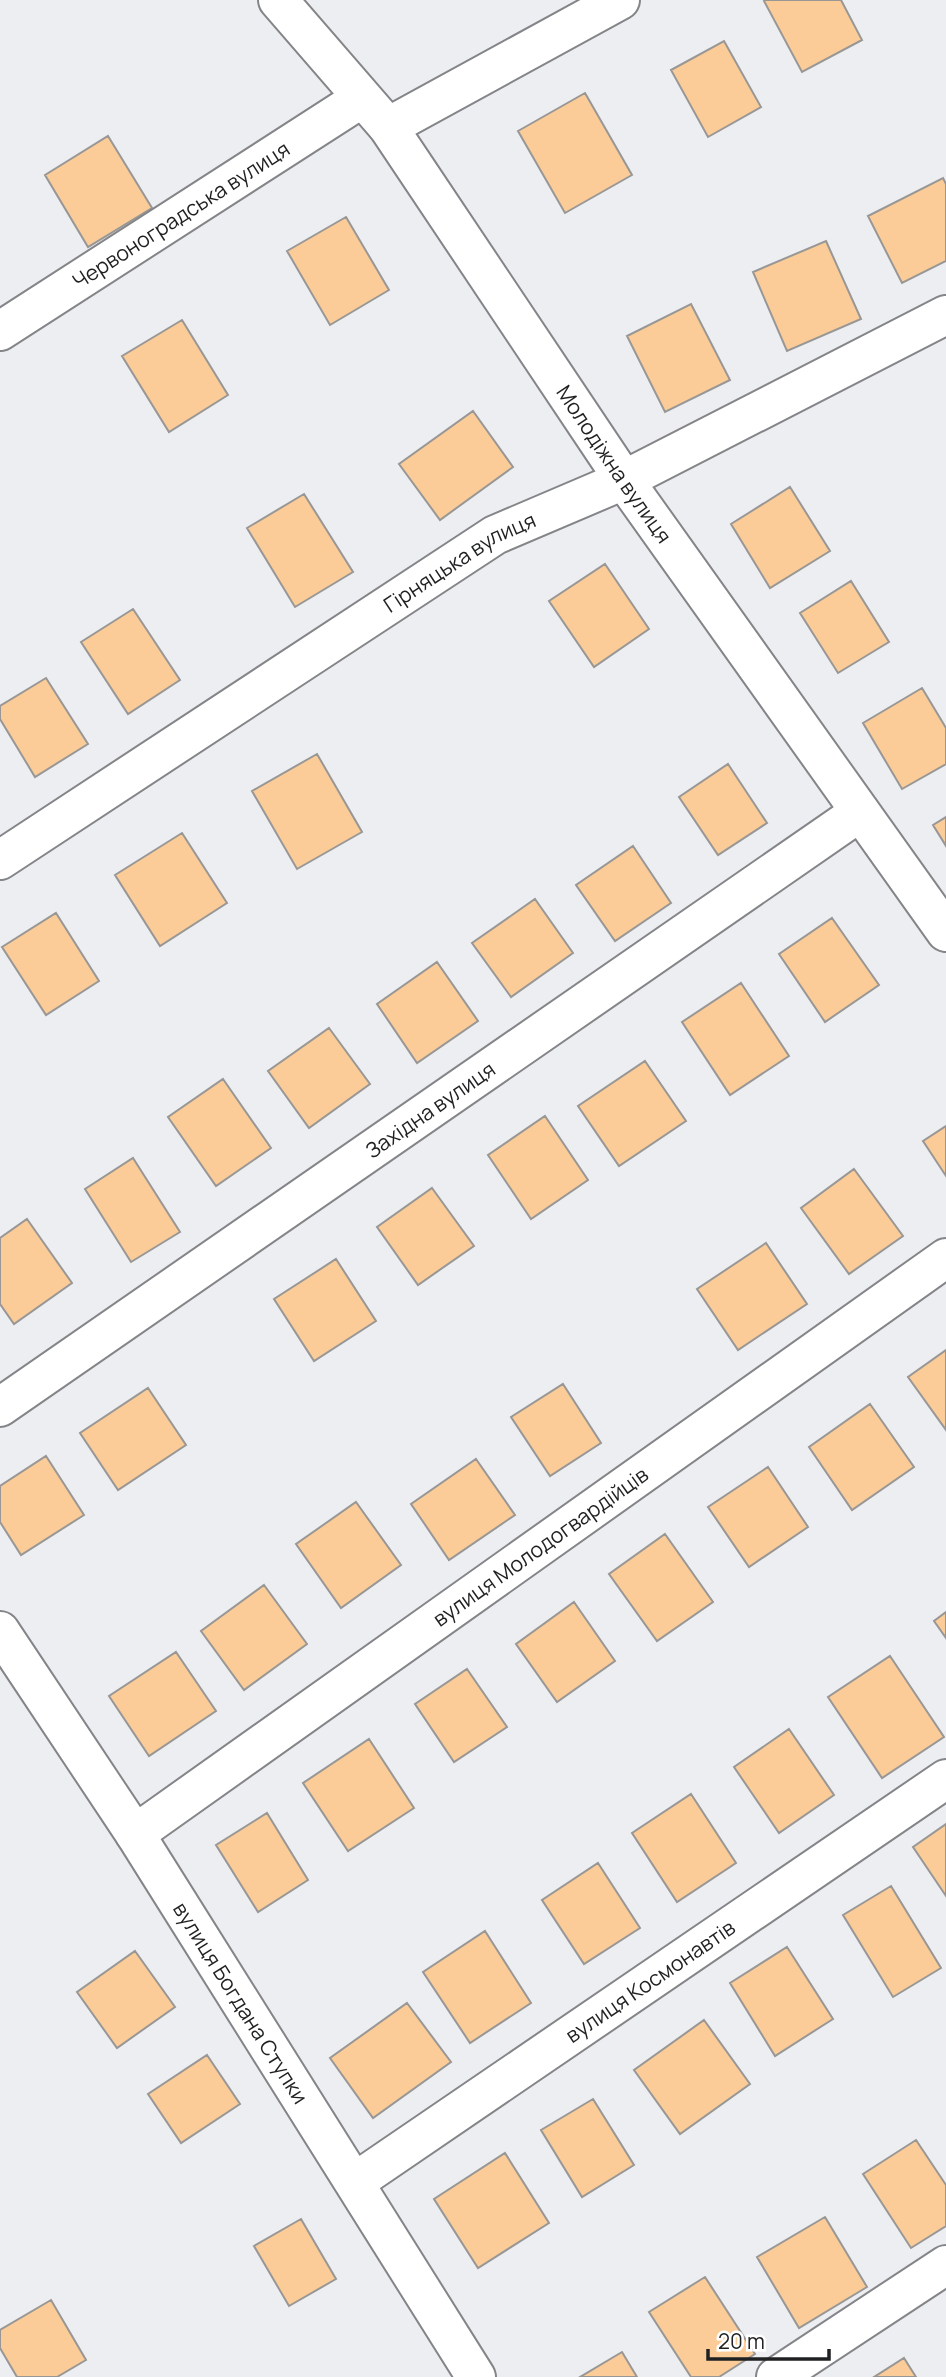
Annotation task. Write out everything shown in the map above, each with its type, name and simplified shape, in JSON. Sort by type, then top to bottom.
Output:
[{"type":"street","name":"Молодіжна вулиця","points":[[278,0],[388,127],[624,480],[946,932]]},
{"type":"street","points":[[388,127],[620,0]]},
{"type":"street","name":"Червоноградська вулиця","points":[[0,331],[362,97]]},
{"type":"street","name":"Гірняцька вулиця","points":[[0,860],[495,535],[624,480],[946,315]]},
{"type":"street","name":"Західна вулиця","points":[[0,1407],[860,812]]},
{"type":"street","name":"вулиця Молодогвардійців","points":[[135,1834],[946,1258]]},
{"type":"street","name":"вулиця Богдана Ступки","points":[[0,1631],[135,1834],[475,2377]]},
{"type":"street","name":"вулиця Космонавтів","points":[[355,2182],[946,1779]]},
{"type":"street","points":[[776,2377],[946,2265]]},
{"type":"building","points":[[841,0],[862,40],[802,72],[764,1]]},
{"type":"building","points":[[724,41],[761,107],[708,137],[671,70]]},
{"type":"building","points":[[585,93],[632,175],[565,213],[518,131]]},
{"type":"building","points":[[108,136],[152,208],[88,247],[45,175]]},
{"type":"building","points":[[943,178],[946,184],[946,261],[902,283],[868,216]]},
{"type":"building","points":[[346,217],[389,290],[330,325],[287,251]]},
{"type":"building","points":[[826,241],[861,319],[787,351],[753,272]]},
{"type":"building","points":[[691,304],[730,380],[665,412],[627,336]]},
{"type":"building","points":[[182,320],[228,395],[169,432],[122,356]]},
{"type":"building","points":[[473,411],[513,467],[440,520],[399,464]]},
{"type":"building","points":[[790,487],[830,551],[770,588],[731,524]]},
{"type":"building","points":[[304,494],[353,572],[295,607],[247,528]]},
{"type":"building","points":[[605,564],[649,629],[594,667],[549,601]]},
{"type":"building","points":[[851,581],[889,642],[838,673],[800,613]]},
{"type":"building","points":[[133,609],[180,680],[128,714],[81,642]]},
{"type":"building","points":[[46,678],[88,744],[35,777],[0,719],[0,706]]},
{"type":"building","points":[[922,688],[946,728],[946,764],[902,789],[863,723]]},
{"type":"building","points":[[317,754],[362,832],[297,869],[252,791]]},
{"type":"building","points":[[728,764],[767,823],[718,855],[679,797]]},
{"type":"building","points":[[946,817],[946,846],[933,825]]},
{"type":"building","points":[[182,833],[227,903],[160,946],[115,875]]},
{"type":"building","points":[[633,846],[671,903],[615,941],[576,885]]},
{"type":"building","points":[[535,899],[573,953],[511,997],[472,943]]},
{"type":"building","points":[[56,913],[99,981],[46,1015],[2,947]]},
{"type":"building","points":[[832,918],[879,985],[825,1022],[779,954]]},
{"type":"building","points":[[437,962],[478,1021],[417,1063],[377,1004]]},
{"type":"building","points":[[741,983],[789,1056],[730,1095],[682,1022]]},
{"type":"building","points":[[329,1028],[370,1084],[309,1128],[268,1071]]},
{"type":"building","points":[[645,1061],[686,1121],[619,1166],[578,1106]]},
{"type":"building","points":[[223,1079],[271,1148],[216,1186],[168,1117]]},
{"type":"building","points":[[545,1116],[588,1180],[531,1219],[488,1155]]},
{"type":"building","points":[[946,1126],[946,1176],[923,1141]]},
{"type":"building","points":[[133,1158],[180,1232],[131,1262],[85,1189]]},
{"type":"building","points":[[854,1169],[903,1236],[849,1274],[801,1208]]},
{"type":"building","points":[[432,1188],[474,1246],[418,1285],[377,1227]]},
{"type":"building","points":[[27,1219],[72,1283],[14,1324],[0,1304],[0,1238]]},
{"type":"building","points":[[766,1243],[807,1304],[738,1350],[697,1289]]},
{"type":"building","points":[[336,1259],[376,1321],[314,1361],[274,1299]]},
{"type":"building","points":[[946,1350],[946,1430],[908,1377]]},
{"type":"building","points":[[563,1384],[601,1443],[550,1476],[511,1417]]},
{"type":"building","points":[[148,1388],[186,1445],[118,1490],[80,1433]]},
{"type":"building","points":[[870,1404],[914,1467],[852,1510],[809,1447]]},
{"type":"building","points":[[46,1456],[84,1515],[21,1555],[0,1522],[0,1486]]},
{"type":"building","points":[[476,1459],[515,1515],[449,1560],[411,1504]]},
{"type":"building","points":[[768,1467],[808,1527],[749,1567],[708,1507]]},
{"type":"building","points":[[356,1502],[401,1565],[341,1608],[296,1544]]},
{"type":"building","points":[[665,1534],[713,1602],[657,1641],[609,1574]]},
{"type":"building","points":[[264,1585],[307,1644],[244,1690],[201,1631]]},
{"type":"building","points":[[574,1602],[615,1661],[557,1702],[516,1644]]},
{"type":"building","points":[[946,1612],[946,1638],[934,1621]]},
{"type":"building","points":[[176,1652],[216,1711],[149,1756],[109,1696]]},
{"type":"building","points":[[890,1656],[944,1737],[882,1778],[828,1697]]},
{"type":"building","points":[[467,1669],[507,1727],[454,1762],[415,1704]]},
{"type":"building","points":[[789,1729],[834,1795],[779,1833],[734,1767]]},
{"type":"building","points":[[369,1739],[414,1808],[348,1851],[303,1783]]},
{"type":"building","points":[[691,1794],[736,1863],[677,1902],[632,1833]]},
{"type":"building","points":[[267,1813],[308,1880],[258,1912],[216,1845]]},
{"type":"building","points":[[946,1824],[946,1896],[913,1847]]},
{"type":"building","points":[[598,1863],[640,1928],[584,1964],[542,1900]]},
{"type":"building","points":[[891,1886],[941,1968],[893,1997],[843,1915]]},
{"type":"building","points":[[485,1931],[531,2003],[470,2043],[423,1972]]},
{"type":"building","points":[[787,1947],[833,2019],[775,2056],[730,1983]]},
{"type":"building","points":[[135,1951],[175,2007],[117,2048],[77,1992]]},
{"type":"building","points":[[407,2003],[451,2062],[373,2118],[330,2058]]},
{"type":"building","points":[[704,2020],[750,2084],[680,2134],[634,2070]]},
{"type":"building","points":[[207,2055],[240,2104],[181,2143],[148,2094]]},
{"type":"building","points":[[593,2099],[634,2165],[582,2197],[541,2130]]},
{"type":"building","points":[[916,2140],[946,2185],[946,2226],[911,2248],[863,2174]]},
{"type":"building","points":[[505,2153],[549,2223],[478,2268],[434,2199]]},
{"type":"building","points":[[825,2217],[867,2287],[799,2328],[757,2257]]},
{"type":"building","points":[[301,2219],[336,2279],[289,2306],[254,2246]]},
{"type":"building","points":[[705,2277],[755,2354],[719,2377],[691,2377],[649,2312]]},
{"type":"building","points":[[51,2300],[86,2360],[57,2377],[17,2377],[0,2348],[0,2330]]},
{"type":"building","points":[[622,2352],[637,2377],[580,2377]]},
{"type":"building","points":[[904,2358],[916,2377],[874,2377]]}]
